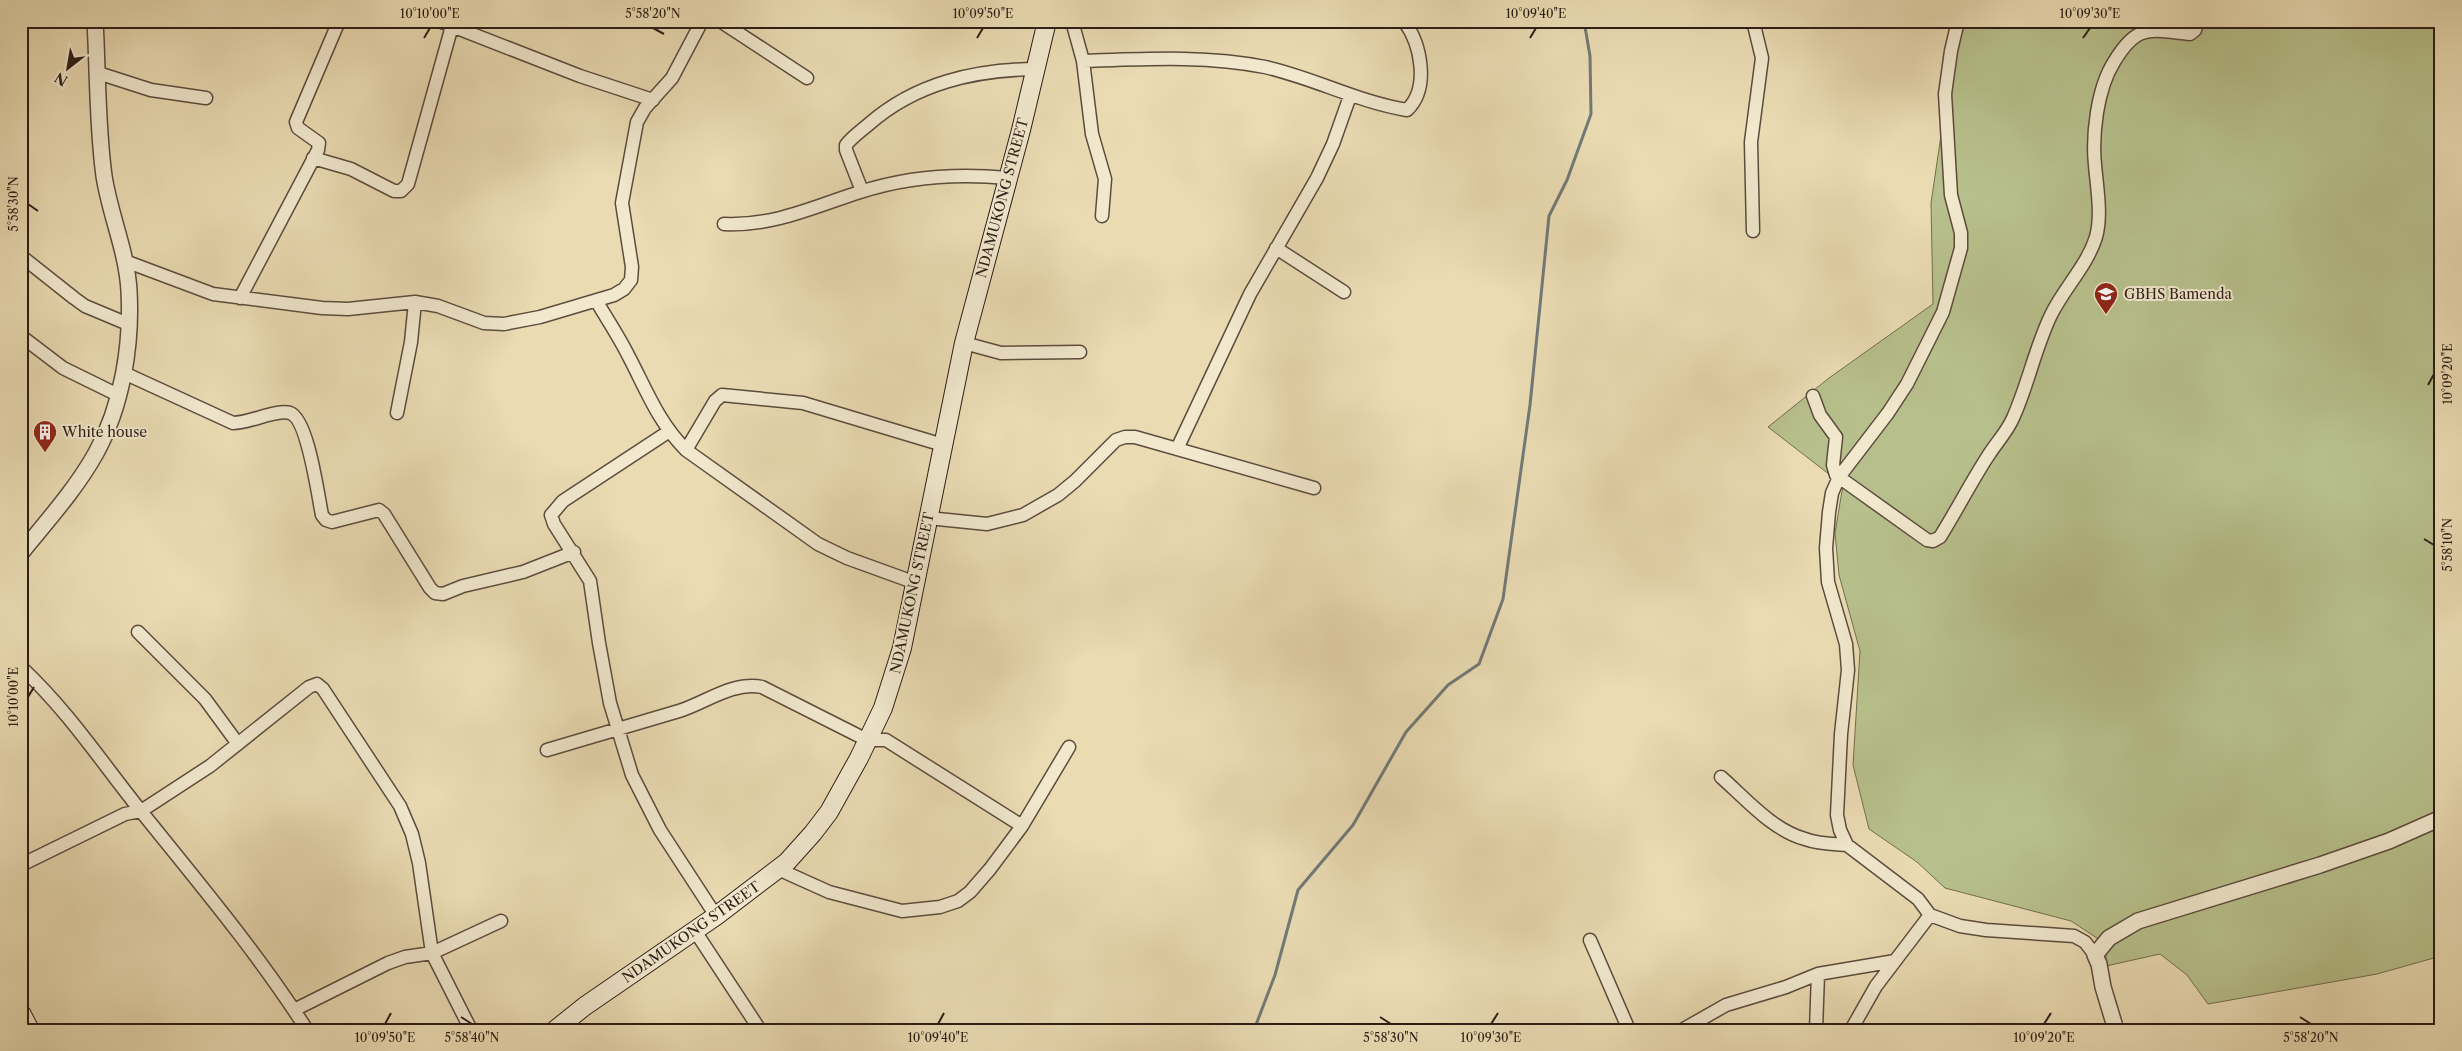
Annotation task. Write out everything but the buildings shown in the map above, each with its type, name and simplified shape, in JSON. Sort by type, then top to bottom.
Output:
[{"type":"main road","name":"NDAMUKONG STREET","points":[[555,1030],[607,991],[716,916],[778,869],[813,834],[846,784],[883,708],[902,648],[964,343],[1047,21]]},
{"type":"main road","points":[[21,1013],[30,1030]]},
{"type":"street","points":[[21,553],[80,479],[96,453],[106,432],[124,373],[129,291],[125,261],[104,177],[100,137],[95,21]]},
{"type":"street","points":[[240,298],[318,150],[319,143],[298,128],[296,122],[338,21]]},
{"type":"street","points":[[439,21],[580,76],[652,100]]},
{"type":"street","points":[[125,261],[194,288],[240,298],[322,308],[348,309],[415,302],[438,306],[484,324],[504,324],[540,317],[597,302],[624,289],[631,280],[632,267],[622,203],[637,122],[645,108],[672,78],[702,21]]},
{"type":"street","points":[[720,21],[807,78]]},
{"type":"street","points":[[1072,21],[1083,61],[1092,134],[1105,179],[1102,216]]},
{"type":"street","points":[[1083,61],[1163,58],[1243,64],[1290,74],[1350,96],[1407,110],[1414,103],[1420,79],[1421,58],[1410,29],[1404,21]]},
{"type":"street","points":[[1753,21],[1762,58],[1751,142],[1753,231]]},
{"type":"street","points":[[1958,21],[1950,51],[1945,94],[1950,195],[1961,233],[1961,248],[1943,312],[1907,384],[1888,414],[1838,477],[1832,493],[1826,548],[1828,582],[1846,644],[1848,658],[1837,814],[1840,830],[1847,845],[1918,899],[1930,915],[1960,926],[1986,930],[2074,936],[2085,942],[2099,964],[2103,987],[2116,1030]]},
{"type":"street","points":[[1813,396],[1820,415],[1836,438],[1834,471],[1838,477],[1927,540],[1933,541],[1940,537],[1989,454],[2012,420],[2044,332],[2066,290],[2091,252],[2096,234],[2098,215],[2094,145],[2096,126],[2106,79],[2112,64],[2123,49],[2140,32],[2150,30],[2190,34],[2195,30],[2197,21]]},
{"type":"street","points":[[313,158],[351,169],[394,191],[401,191],[408,184],[452,26]]},
{"type":"street","points":[[862,191],[846,150],[846,145],[886,109],[910,95],[960,77],[1035,69]]},
{"type":"street","points":[[98,73],[151,90],[206,98]]},
{"type":"street","points":[[1177,449],[1246,302],[1327,158],[1350,96]]},
{"type":"street","points":[[724,224],[742,224],[782,219],[862,191],[916,178],[972,174],[1008,178]]},
{"type":"street","points":[[1276,248],[1344,292]]},
{"type":"street","points":[[21,256],[85,306],[128,324]]},
{"type":"street","points":[[397,413],[411,342],[415,302]]},
{"type":"street","points":[[597,302],[627,353],[646,395],[668,432],[686,450],[818,544],[847,558],[916,583]]},
{"type":"street","points":[[21,336],[63,368],[118,395]]},
{"type":"street","points":[[964,343],[1002,353],[1080,352]]},
{"type":"street","points":[[124,373],[233,423],[243,423],[279,413],[290,413],[296,417],[308,447],[322,515],[326,520],[332,522],[379,510],[384,514],[435,593],[443,594],[463,586],[503,578],[574,552]]},
{"type":"street","points":[[686,450],[715,401],[722,395],[803,403],[943,445]]},
{"type":"street","points":[[668,432],[556,507],[551,515],[554,524],[574,552],[590,581],[598,643],[610,703],[632,775],[660,830],[716,916]]},
{"type":"street","points":[[928,518],[987,524],[1023,515],[1058,495],[1076,481],[1116,440],[1125,436],[1314,488]]},
{"type":"street","points":[[138,632],[205,699],[238,744]]},
{"type":"street","points":[[21,667],[51,696],[241,934],[307,1030]]},
{"type":"street","points":[[21,866],[125,814],[141,811],[210,766],[309,687],[317,684],[323,689],[400,806],[412,834],[419,863],[432,953],[471,1030]]},
{"type":"street","points":[[547,750],[682,710],[737,688],[750,685],[762,687],[867,740],[886,740],[1022,826]]},
{"type":"street","points":[[778,869],[829,892],[885,908],[902,911],[940,907],[958,901],[970,892],[1022,826],[1070,747]]},
{"type":"street","points":[[1721,777],[1769,819],[1790,833],[1804,839],[1847,845]]},
{"type":"street","points":[[2095,955],[2109,938],[2138,921],[2320,865],[2389,841],[2441,818]]},
{"type":"street","points":[[1851,1030],[1876,986],[1930,915]]},
{"type":"street","points":[[294,1010],[388,963],[404,957],[432,953],[501,921]]},
{"type":"street","points":[[695,931],[760,1030]]},
{"type":"street","points":[[1590,940],[1629,1030]]},
{"type":"street","points":[[1682,1030],[1726,1005],[1786,987],[1818,974],[1895,961]]},
{"type":"street","points":[[1816,1030],[1818,974]]},
{"type":"green space","points":[[1958,21],[2441,21],[2441,956],[2377,974],[2208,1004],[2187,975],[2160,954],[2106,966],[2106,944],[2071,921],[1945,888],[1917,862],[1869,829],[1853,765],[1860,651],[1839,575],[1835,533],[1843,485],[1768,427],[1829,378],[1933,304],[1931,203]]},
{"type":"waterway","points":[[1254,1030],[1275,975],[1298,890],[1353,825],[1406,732],[1448,685],[1479,664],[1503,599],[1530,405],[1549,216],[1567,180],[1591,114],[1590,56],[1584,21]]},
{"type":"place","name":"GBHS Bamenda","points":[[2106,315]]},
{"type":"place","name":"White house","points":[[45,453]]}]
